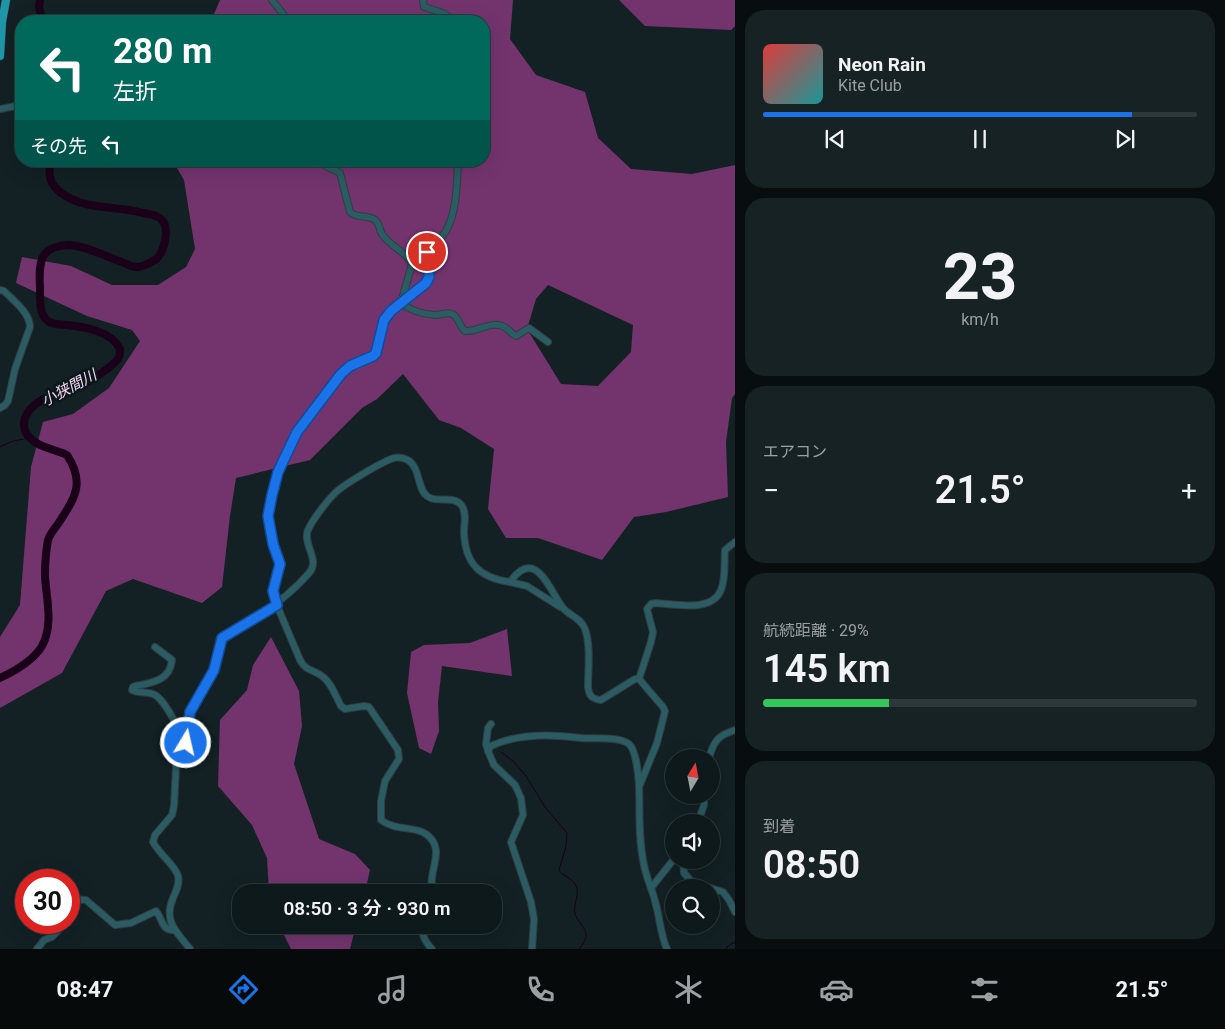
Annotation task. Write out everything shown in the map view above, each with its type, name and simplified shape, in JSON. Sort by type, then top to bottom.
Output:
[{"type":"main road","points":[[0,56],[2,22],[6,0]]},
{"type":"street","points":[[272,0],[283,15]]},
{"type":"street","points":[[423,0],[424,7],[445,15]]},
{"type":"street","points":[[0,108],[15,106]]},
{"type":"street","points":[[328,167],[340,173],[350,212],[353,215],[374,219],[378,222],[382,234],[408,256],[412,264],[401,303]]},
{"type":"street","points":[[430,884],[437,854],[433,841],[421,831],[398,827],[381,820],[381,801],[385,781],[400,759],[398,750],[369,707],[345,709],[328,681],[304,666],[277,605],[273,591],[280,564],[273,544],[268,516],[278,472],[297,432],[305,420],[341,374],[350,366],[376,353],[384,320],[391,311],[426,283],[429,277],[427,252],[444,233],[450,222],[457,167]]},
{"type":"street","points":[[0,290],[4,291],[30,322],[30,327],[14,369],[8,401],[0,408]]},
{"type":"street","points":[[401,303],[409,309],[426,314],[451,313],[456,316],[465,331],[470,332],[495,324],[506,328],[516,336],[530,328],[548,342]]},
{"type":"street","points":[[190,949],[185,946],[175,930],[169,911],[177,890],[178,876],[175,869],[160,855],[153,842],[155,835],[172,815],[176,767],[186,743],[190,712],[214,670],[222,638],[277,605],[312,570],[313,560],[307,534],[308,529],[328,501],[341,488],[392,458],[405,458],[415,467],[424,494],[428,497],[432,499],[454,500],[461,505],[465,516],[465,543],[476,568],[494,579],[527,586],[547,597],[578,619],[584,626],[588,636],[588,688],[589,694],[592,697],[601,700],[635,679],[639,680],[663,707],[665,711],[657,743],[639,788]]},
{"type":"street","points":[[639,680],[651,642],[652,632],[647,609],[651,604],[656,603],[701,605],[710,602],[722,589],[725,550],[735,542]]},
{"type":"street","points":[[510,582],[525,569],[539,571],[548,582],[564,610]]},
{"type":"street","points":[[155,647],[172,660],[170,669],[153,683],[135,686],[132,690],[155,695],[172,716],[186,743]]},
{"type":"street","points":[[491,724],[488,728],[486,744],[490,760],[515,785],[521,798],[523,815],[511,842],[531,902],[534,919],[532,949]]},
{"type":"street","points":[[713,749],[722,734],[735,730]]},
{"type":"street","points":[[488,752],[491,746],[499,742],[536,736],[615,739],[628,743],[636,762],[639,788],[640,841],[644,866],[667,949]]},
{"type":"street","points":[[651,888],[666,869]]},
{"type":"street","points":[[683,869],[684,873],[692,882],[723,892],[735,912]]},
{"type":"street","points":[[80,900],[86,900],[115,925],[131,923],[156,911],[167,930],[175,930]]},
{"type":"street","points":[[37,949],[40,944],[54,934]]},
{"type":"street","points":[[422,934],[426,943],[432,949]]},
{"type":"shaded area","points":[[220,0],[513,0],[510,39],[536,75],[585,92],[598,138],[631,169],[692,174],[735,165],[735,394],[732,398],[726,442],[728,497],[666,512],[634,517],[602,560],[538,538],[506,538],[488,509],[494,449],[461,428],[439,420],[403,374],[377,399],[362,408],[310,460],[236,478],[222,587],[202,603],[133,579],[106,591],[62,673],[0,708],[0,637],[20,605],[31,467],[43,422],[73,414],[109,388],[140,341],[132,330],[87,316],[16,283],[22,257],[71,266],[112,285],[158,285],[186,267],[195,249],[184,180],[176,167],[490,167],[490,15],[214,15]],"holes":[[[548,285],[633,325],[631,352],[598,386],[561,384],[527,329],[536,299]]]},
{"type":"shaded area","points":[[619,0],[735,0],[735,26],[731,30],[645,26]]},
{"type":"shaded area","points":[[507,629],[512,676],[442,666],[438,702],[439,731],[431,754],[419,748],[407,693],[411,652],[424,645],[470,643]]},
{"type":"shaded area","points":[[271,637],[299,691],[302,726],[294,764],[319,839],[355,854],[370,870],[367,884],[269,884],[267,858],[252,825],[218,786],[220,720],[247,690],[253,665]]},
{"type":"shaded area","points":[[284,934],[354,934],[350,949],[291,949]]},
{"type":"waterway","name":"小狭間川","points":[[40,0],[41,15]]},
{"type":"waterway","name":"小狭間川","points":[[0,678],[29,661],[42,646],[46,638],[48,611],[45,575],[48,540],[73,499],[77,483],[73,465],[67,455],[37,444],[28,436],[24,425],[27,414],[40,401],[96,377],[114,363],[120,353],[116,343],[104,334],[82,327],[54,324],[45,318],[42,314],[40,300],[41,261],[51,249],[69,245],[88,249],[130,266],[144,266],[158,257],[166,234],[164,223],[155,216],[89,205],[69,198],[52,183],[49,174],[50,167]]},
{"type":"waterway","points":[[0,447],[13,441],[29,438]]},
{"type":"waterway","points":[[501,752],[514,762],[526,776],[545,807],[567,833],[566,846],[559,870],[572,881],[577,889],[575,914],[586,935],[585,941],[579,949]]},
{"type":"waterway","points":[[726,949],[735,942]]},
{"type":"route","points":[[186,743],[190,712],[214,670],[222,638],[277,605],[273,591],[280,559],[273,544],[268,510],[278,472],[297,432],[341,374],[350,366],[376,353],[384,320],[391,311],[426,283],[429,277],[427,252]]}]
